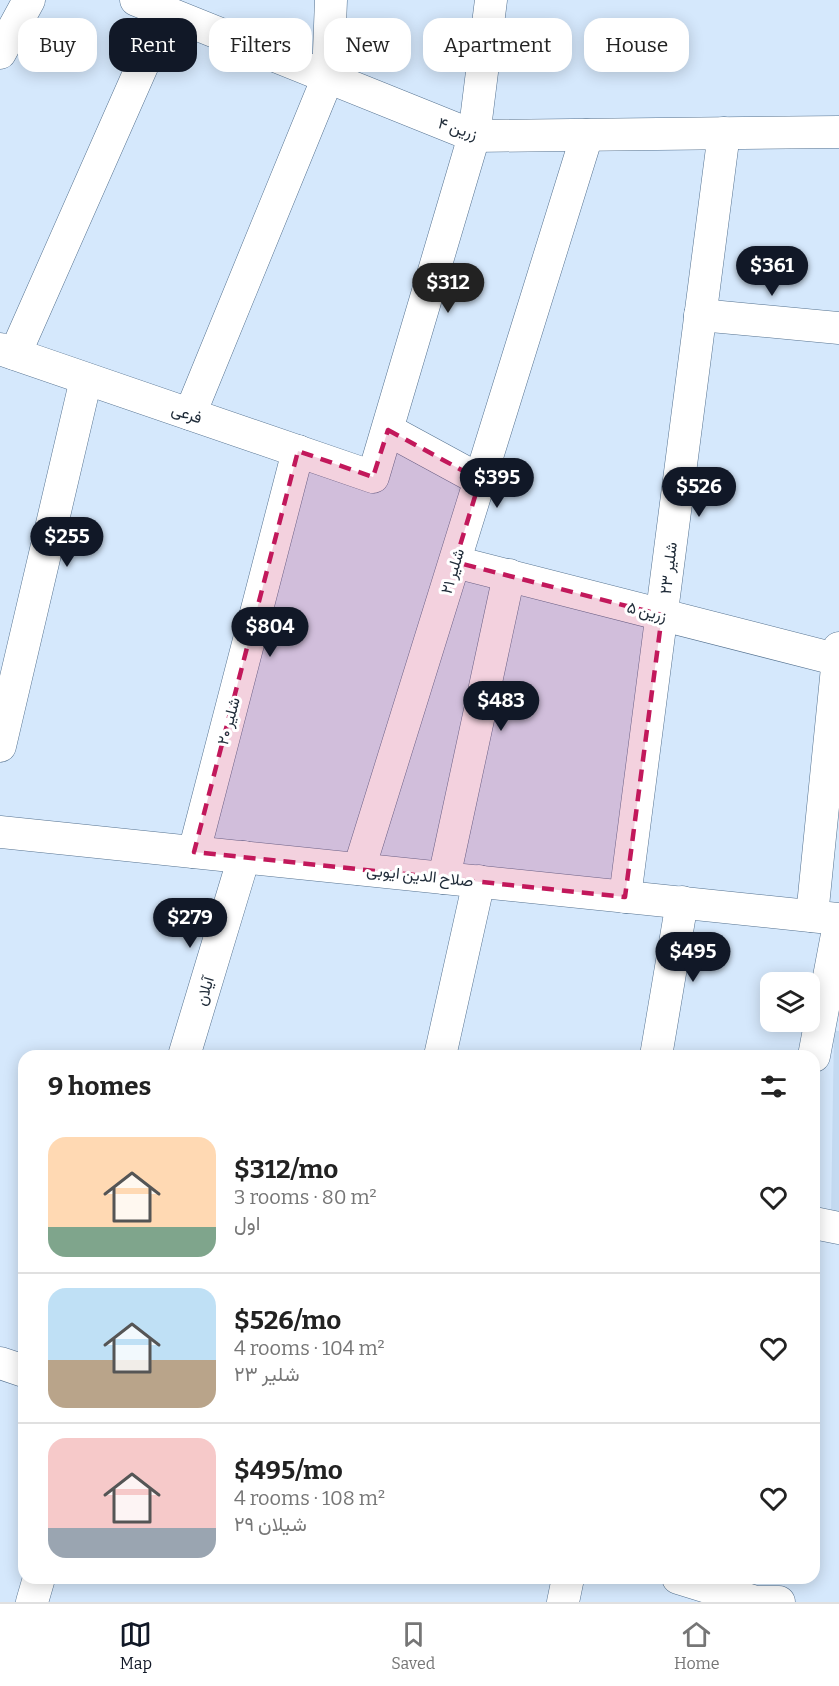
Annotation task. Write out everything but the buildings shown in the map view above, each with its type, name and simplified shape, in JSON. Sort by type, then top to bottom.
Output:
[{"type":"street","points":[[0,53],[29,0]]},
{"type":"street","name":"زرین ۴","points":[[136,0],[474,136],[839,132]]},
{"type":"street","points":[[190,414],[328,77],[331,0]]},
{"type":"street","points":[[480,480],[388,430],[474,136],[491,0]]},
{"type":"street","points":[[8,352],[166,12]]},
{"type":"street","name":"شلیر ۲۳","points":[[626,897],[724,133]]},
{"type":"street","name":"شلیر ۲۱","points":[[359,869],[587,135]]},
{"type":"street","points":[[700,315],[839,328]]},
{"type":"street","name":"فرعی","points":[[8,352],[373,477],[388,430]]},
{"type":"street","points":[[0,746],[86,378]]},
{"type":"street","name":"شلیر ۲۰","points":[[194,852],[298,451]]},
{"type":"street","name":"زرین ۵","points":[[455,562],[662,615],[839,656]]},
{"type":"street","points":[[444,878],[508,575]]},
{"type":"street","points":[[815,1050],[830,920],[839,656]]},
{"type":"street","name":"صلاح الدین ایوبی","points":[[0,832],[682,902],[830,920]]},
{"type":"street","name":"آیلان","points":[[186,1050],[244,857]]},
{"type":"street","points":[[441,1050],[479,881]]},
{"type":"street","points":[[657,1050],[682,902]]},
{"type":"street","points":[[820,1224],[839,1228]]},
{"type":"street","points":[[0,1364],[18,1369]]},
{"type":"street","points":[[32,1602],[37,1584]]},
{"type":"street","points":[[563,1602],[567,1584]]},
{"type":"street","points":[[698,1584],[756,1602],[779,1602]]},
{"type":"highlighted area","points":[[388,430],[480,480],[455,562],[662,615],[625,897],[194,852],[298,451],[373,477]]},
{"type":"shaded area","points":[[834,1031],[839,1031],[839,1216],[831,1214]]}]
